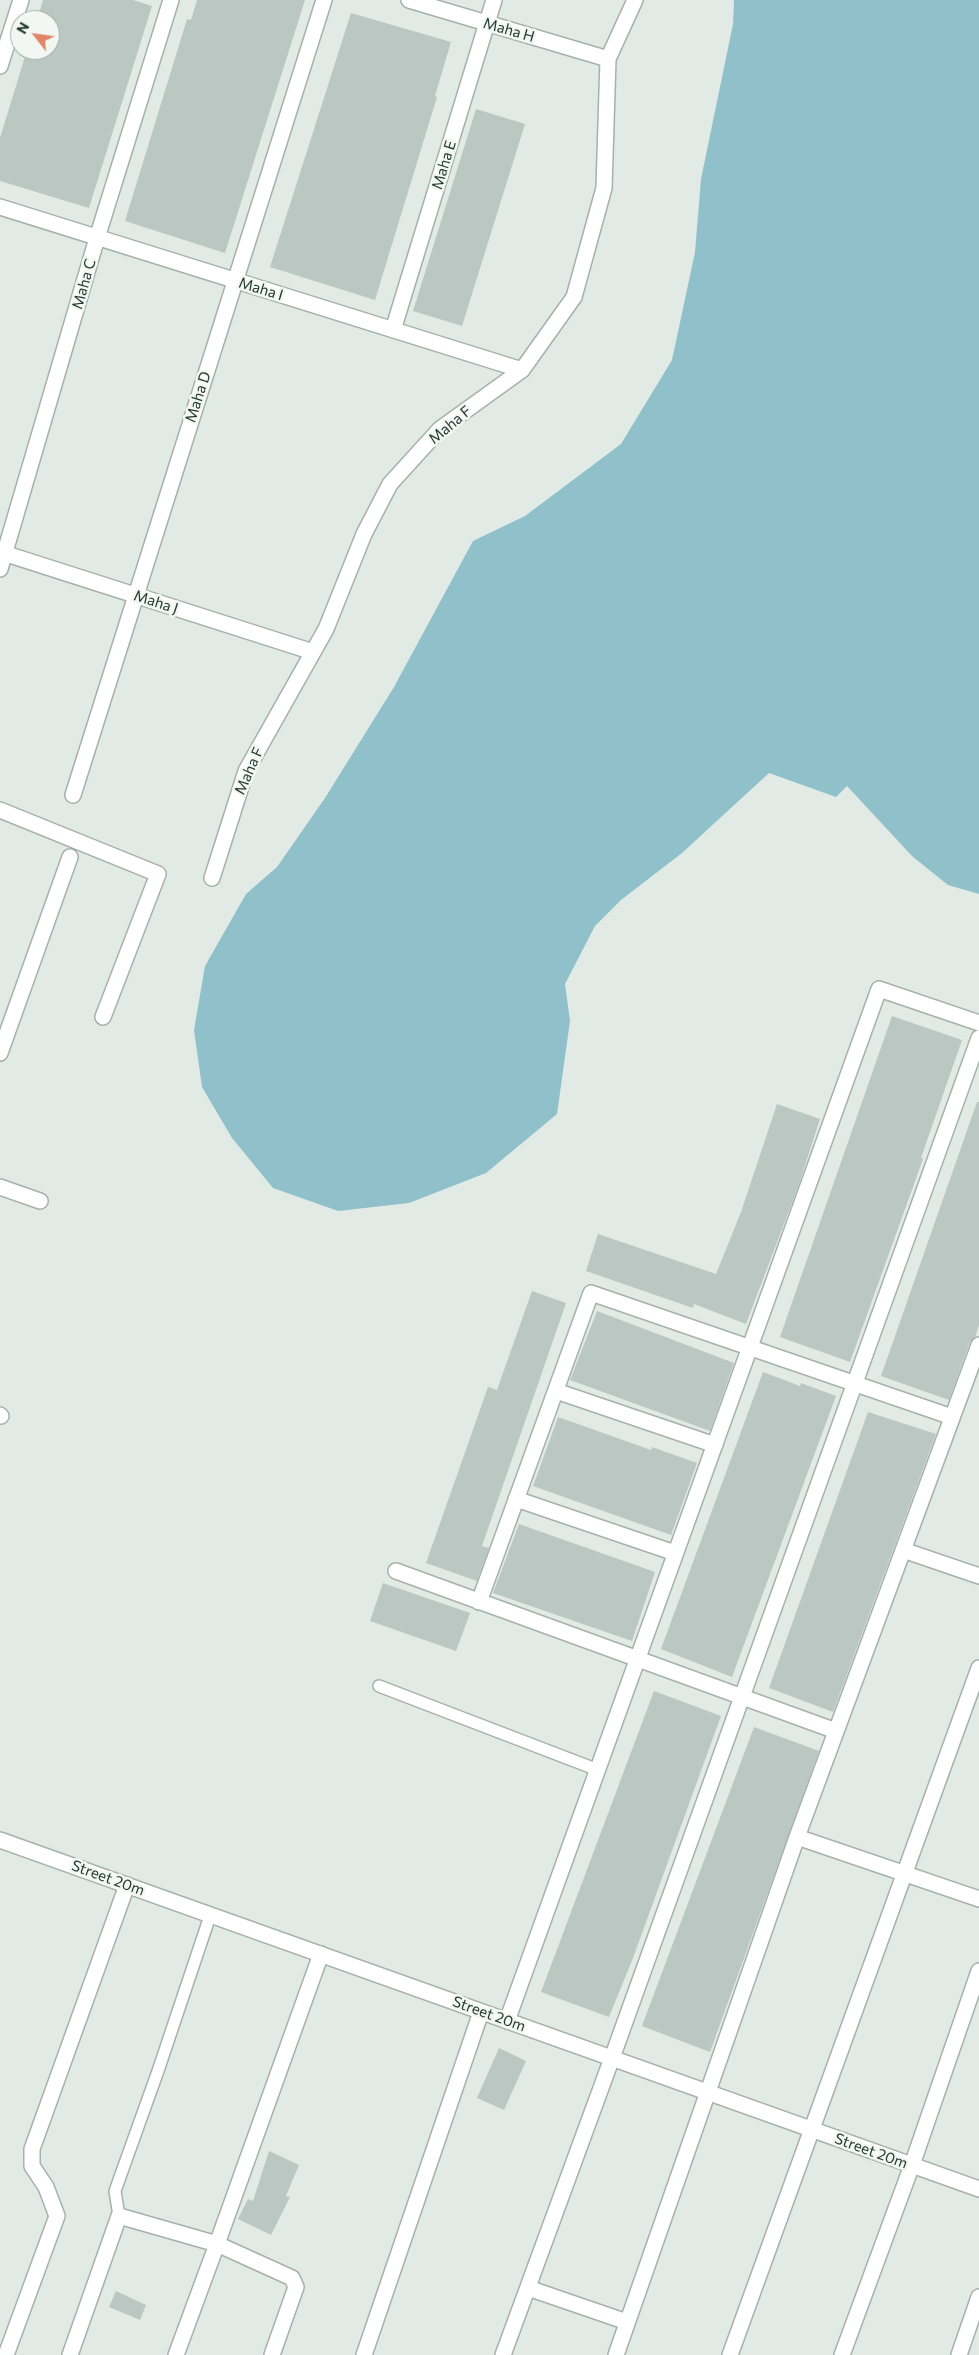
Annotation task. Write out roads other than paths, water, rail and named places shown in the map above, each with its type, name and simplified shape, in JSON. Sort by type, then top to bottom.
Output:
[{"type":"street","points":[[0,66],[21,0]]},
{"type":"street","name":"Maha C","points":[[0,569],[2,552],[171,0]]},
{"type":"street","name":"Maha D","points":[[73,795],[324,0]]},
{"type":"street","name":"Maha H","points":[[409,0],[608,59]]},
{"type":"street","name":"Maha E","points":[[393,330],[494,0]]},
{"type":"street","name":"Maha F","points":[[212,878],[246,772],[326,629],[364,534],[390,484],[440,429],[522,370],[574,297],[604,188],[608,59],[635,0]]},
{"type":"street","name":"Maha I","points":[[0,207],[522,370]]},
{"type":"street","name":"Maha J","points":[[2,552],[313,652]]},
{"type":"street","points":[[0,810],[158,874],[103,1017]]},
{"type":"street","points":[[0,1052],[70,857]]},
{"type":"street","points":[[507,2021],[879,988],[979,1024]]},
{"type":"street","points":[[503,2355],[612,2058],[979,1038]]},
{"type":"street","points":[[0,1187],[40,1201]]},
{"type":"street","points":[[479,1602],[591,1294],[952,1417]]},
{"type":"street","points":[[616,2355],[797,1838],[979,1345]]},
{"type":"street","points":[[556,1391],[714,1446]]},
{"type":"street","points":[[516,1500],[676,1553]]},
{"type":"street","points":[[903,1550],[979,1576]]},
{"type":"street","points":[[396,1571],[836,1731]]},
{"type":"street","points":[[730,2355],[979,1668]]},
{"type":"street","points":[[797,1838],[904,1872],[979,1899]]},
{"type":"street","name":"Street 20m","points":[[0,1840],[979,2189]]},
{"type":"street","points":[[6,2355],[56,2216],[46,2187],[32,2166],[32,2149],[127,1885]]},
{"type":"street","points":[[176,2355],[321,1954]]},
{"type":"street","points":[[842,2355],[912,2165],[979,1971]]},
{"type":"street","points":[[364,2355],[481,2012]]},
{"type":"street","points":[[70,2355],[119,2216],[217,2244],[292,2278],[296,2282],[296,2287],[272,2355]]},
{"type":"street","points":[[528,2288],[627,2322]]},
{"type":"street","points":[[958,2355],[979,2297]]},
{"type":"lane","points":[[379,1686],[598,1770]]},
{"type":"lane","points":[[119,2216],[115,2191],[210,1916]]},
{"type":"water","points":[[734,0],[979,0],[979,894],[948,885],[912,856],[847,786],[836,797],[769,773],[682,853],[621,900],[595,926],[565,984],[570,1021],[557,1114],[486,1173],[409,1203],[338,1211],[273,1188],[232,1138],[202,1087],[194,1030],[205,966],[246,894],[277,867],[325,798],[394,687],[473,541],[525,516],[621,444],[672,360],[695,252],[701,179],[733,24]]}]
